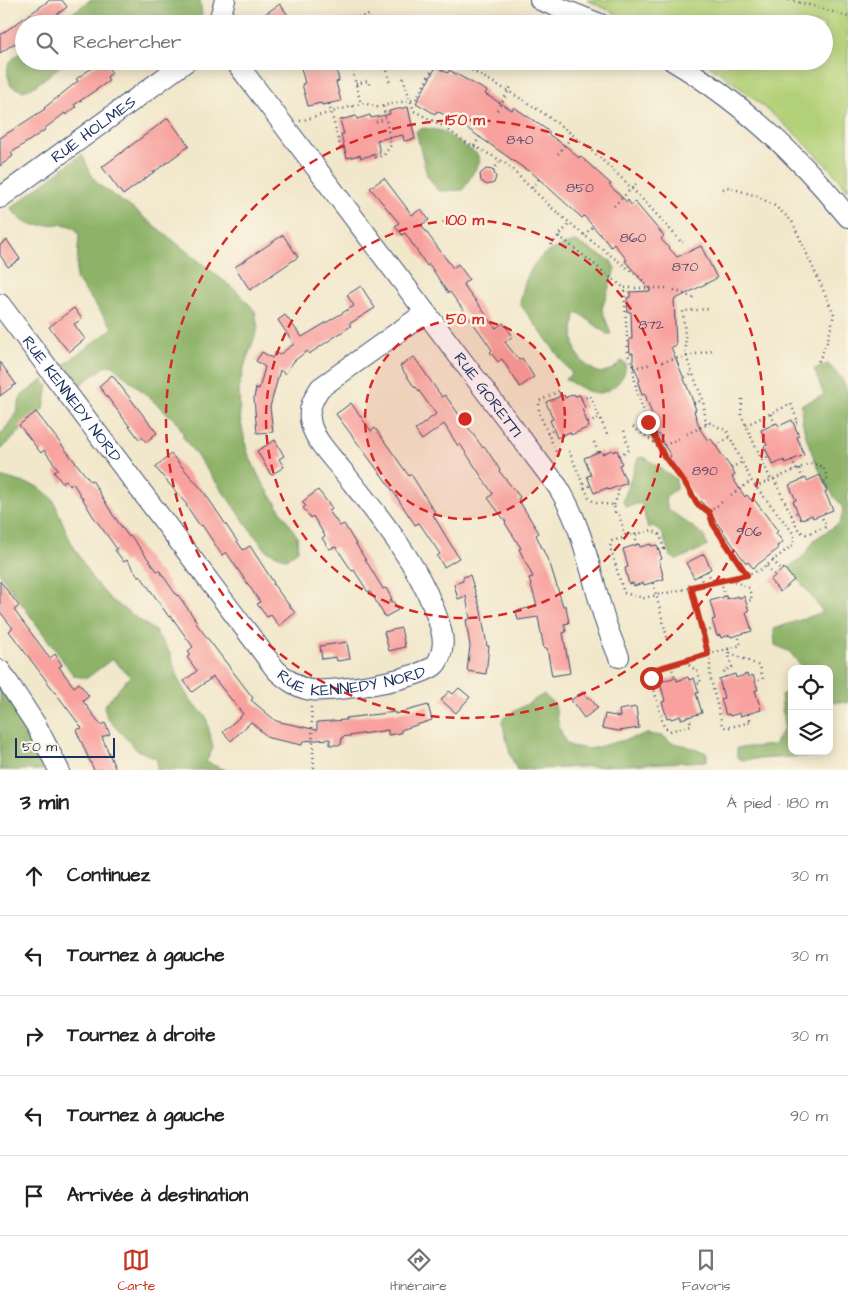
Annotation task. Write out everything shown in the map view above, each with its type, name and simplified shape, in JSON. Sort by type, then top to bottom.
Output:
[{"type":"street","points":[[221,15],[225,0]]},
{"type":"street","points":[[540,0],[578,15]]},
{"type":"street","name":"RUE HOLMES","points":[[0,198],[175,70]]},
{"type":"street","name":"RUE GORETTI","points":[[242,70],[558,487],[568,503],[583,540],[603,613],[619,657]]},
{"type":"street","points":[[686,70],[717,90],[763,127],[815,178],[848,217]]},
{"type":"street","name":"RUE KENNEDY NORD","points":[[0,304],[276,670],[298,686],[310,690],[348,689],[411,676],[435,665],[440,657],[442,634],[428,592],[397,542],[320,441],[310,420],[310,407],[314,396],[320,388],[425,313]]},
{"type":"street","points":[[0,670],[36,725],[59,770]]},
{"type":"path","points":[[789,0],[848,17]]},
{"type":"path","points":[[352,70],[361,104]]},
{"type":"path","points":[[387,70],[390,83]]},
{"type":"path","points":[[284,126],[361,104],[377,107],[417,98],[432,70]]},
{"type":"path","points":[[470,70],[509,91],[573,136],[631,189],[682,243],[684,242]]},
{"type":"path","points":[[403,78],[414,111],[510,166],[570,223],[642,279],[648,288]]},
{"type":"path","points":[[356,84],[368,81],[370,87]]},
{"type":"path","points":[[497,110],[512,86]]},
{"type":"path","points":[[329,104],[341,150],[345,149]]},
{"type":"path","points":[[353,106],[355,116]]},
{"type":"path","points":[[372,155],[373,158],[384,155],[391,146],[383,106]]},
{"type":"path","points":[[376,122],[386,119]]},
{"type":"path","points":[[474,146],[481,135]]},
{"type":"path","points":[[558,154],[573,136]]},
{"type":"path","points":[[493,170],[500,160]]},
{"type":"path","points":[[532,188],[541,176]]},
{"type":"path","points":[[614,206],[636,184]]},
{"type":"path","points":[[723,189],[728,187],[757,196],[774,206],[792,222],[834,314],[828,340],[817,365]]},
{"type":"path","points":[[551,245],[570,223]]},
{"type":"path","points":[[584,235],[595,225]]},
{"type":"path","points":[[559,236],[624,288],[666,288]]},
{"type":"path","points":[[624,288],[628,354],[639,401],[664,456],[687,486],[697,504],[709,512],[713,524],[747,575]]},
{"type":"path","points":[[674,290],[694,298]]},
{"type":"path","points":[[706,424],[703,400],[687,356],[683,311],[709,309]]},
{"type":"path","points":[[662,362],[712,350]]},
{"type":"path","points":[[632,368],[652,364]]},
{"type":"path","points":[[684,377],[693,374]]},
{"type":"path","points":[[558,456],[539,413],[539,401],[558,391],[560,396]]},
{"type":"path","points":[[581,399],[590,396],[608,436]]},
{"type":"path","points":[[742,399],[741,415],[799,532],[806,534],[826,527],[821,515]]},
{"type":"path","points":[[694,403],[703,400]]},
{"type":"path","points":[[746,425],[791,404],[798,422],[793,423]]},
{"type":"path","points":[[770,414],[775,424]]},
{"type":"path","points":[[588,423],[600,418]]},
{"type":"path","points":[[659,550],[664,548],[660,535],[652,530],[612,541],[610,547],[624,594],[644,598],[747,575],[766,566],[794,544],[794,535],[751,480],[727,431],[710,423],[687,434]]},
{"type":"path","points":[[633,427],[654,442],[657,442]]},
{"type":"path","points":[[547,434],[554,430]]},
{"type":"path","points":[[619,454],[629,450],[624,430]]},
{"type":"path","points":[[716,446],[730,437]]},
{"type":"path","points":[[660,448],[679,438]]},
{"type":"path","points":[[594,442],[598,452]]},
{"type":"path","points":[[569,452],[589,498],[595,503],[614,505]]},
{"type":"path","points":[[762,460],[769,456]]},
{"type":"path","points":[[792,460],[803,479]]},
{"type":"path","points":[[731,468],[742,462]]},
{"type":"path","points":[[756,487],[797,469],[814,464],[823,468],[828,480],[823,482]]},
{"type":"path","points":[[731,495],[751,480]]},
{"type":"path","points":[[584,488],[591,485]]},
{"type":"path","points":[[617,487],[619,492],[614,505],[626,537]]},
{"type":"path","points":[[709,512],[722,502]]},
{"type":"path","points":[[791,516],[798,512]]},
{"type":"path","points":[[635,534],[638,545]]},
{"type":"path","points":[[773,560],[781,570]]},
{"type":"path","points":[[766,566],[775,576]]},
{"type":"path","points":[[707,571],[713,583]]},
{"type":"path","points":[[699,575],[704,584]]},
{"type":"path","points":[[730,579],[749,588],[752,600],[747,601]]},
{"type":"path","points":[[721,581],[725,596]]},
{"type":"path","points":[[652,583],[668,641]]},
{"type":"path","points":[[691,587],[701,633],[708,654],[710,676],[722,725],[726,728],[751,722],[748,714]]},
{"type":"path","points":[[701,633],[714,629]]},
{"type":"path","points":[[689,716],[691,725],[670,731],[664,727],[651,678],[653,670],[741,645],[738,635]]},
{"type":"path","points":[[726,677],[724,671],[732,666],[728,650]]},
{"type":"path","points":[[728,650],[760,666],[763,679],[755,681]]},
{"type":"path","points":[[684,661],[698,672],[701,683],[696,684]]},
{"type":"path","points":[[671,665],[675,678]]},
{"type":"path","points":[[310,690],[314,770]]},
{"type":"path","points":[[718,710],[724,708]]},
{"type":"green space","points":[[90,0],[200,0],[202,15],[70,15]]},
{"type":"green space","points":[[587,0],[848,0],[848,190],[799,137],[716,70],[833,70],[833,15],[619,15]]},
{"type":"green space","points":[[14,58],[15,70],[55,70],[35,86],[23,91],[11,86],[8,65]]},
{"type":"green space","points":[[424,128],[442,131],[477,154],[480,161],[463,190],[438,191],[427,175],[416,131]]},
{"type":"green space","points":[[82,154],[98,184],[136,211],[238,292],[255,311],[258,328],[239,387],[240,417],[247,451],[259,477],[297,536],[298,550],[286,559],[267,551],[255,536],[183,437],[183,432],[176,421],[113,366],[108,365],[77,387],[61,367],[113,328],[76,279],[79,235],[75,229],[64,224],[28,224],[18,217],[11,208]]},
{"type":"green space","points":[[576,242],[611,261],[615,269],[602,309],[611,334],[607,334],[579,313],[575,314],[574,342],[576,350],[584,363],[600,373],[613,369],[621,361],[625,363],[624,374],[617,384],[600,393],[587,391],[565,379],[572,374],[520,304],[526,280],[536,262],[552,250]]},
{"type":"green space","points":[[828,364],[841,377],[848,393],[848,703],[833,701],[833,665],[800,665],[790,652],[775,645],[774,629],[823,612],[789,567],[805,555],[815,539],[840,523],[843,509],[828,487],[817,464],[803,425],[802,404],[824,395],[814,369]]},
{"type":"green space","points":[[43,380],[48,386],[44,408],[0,451],[0,433],[3,432],[16,413],[21,396]]},
{"type":"green space","points":[[644,457],[676,479],[676,489],[665,497],[668,509],[704,535],[707,546],[677,560],[670,556],[662,533],[653,526],[648,528],[641,503],[626,507],[623,501],[638,458]]},
{"type":"green space","points":[[0,476],[39,487],[53,499],[69,538],[91,577],[110,599],[155,631],[170,653],[179,681],[190,700],[206,716],[213,748],[206,762],[226,770],[157,770],[157,759],[137,750],[107,718],[104,706],[130,676],[112,659],[87,678],[74,676],[0,574]]},
{"type":"green space","points":[[0,685],[32,733],[51,770],[0,770]]},
{"type":"green space","points":[[788,691],[788,755],[826,755],[742,760],[737,757],[737,748],[774,745],[784,728],[781,695]]},
{"type":"green space","points":[[544,694],[555,705],[559,727],[566,743],[571,746],[590,749],[647,734],[663,736],[672,743],[707,753],[707,761],[517,770],[511,757],[502,722],[503,718]]},
{"type":"building","points":[[50,0],[62,0],[67,7],[56,15],[29,15]]},
{"type":"building","points":[[280,4],[288,15],[264,15]]},
{"type":"building","points":[[15,24],[15,43],[0,53],[0,35]]},
{"type":"building","points":[[89,70],[110,70],[112,73],[107,77],[109,81],[74,105],[76,107],[66,115],[65,113],[45,130],[11,153],[13,156],[0,166],[0,138],[45,109],[78,81],[76,79]]},
{"type":"building","points":[[302,70],[337,70],[339,81],[336,82],[341,101],[308,106],[302,84],[305,83]]},
{"type":"building","points":[[434,70],[442,70],[448,73],[449,70],[487,91],[485,94],[512,110],[514,107],[550,132],[548,134],[579,158],[580,156],[611,184],[609,185],[627,202],[628,200],[631,205],[635,202],[664,236],[661,239],[677,257],[701,246],[717,278],[674,300],[676,346],[671,347],[696,410],[694,411],[700,429],[708,441],[711,439],[731,468],[735,475],[732,477],[745,497],[747,495],[751,500],[753,498],[778,531],[776,533],[783,542],[777,546],[778,549],[753,568],[748,562],[746,563],[701,501],[699,503],[669,458],[671,456],[659,434],[656,434],[651,421],[654,420],[645,394],[642,395],[638,382],[640,381],[633,363],[633,353],[630,353],[629,339],[632,339],[631,312],[628,312],[627,298],[630,297],[630,292],[651,291],[625,261],[627,260],[614,244],[611,247],[584,216],[582,218],[529,170],[461,124],[437,111],[435,114],[416,103]]},
{"type":"building","points":[[408,107],[415,139],[404,141],[403,135],[377,140],[380,153],[361,158],[360,155],[347,158],[341,134],[344,134],[340,120],[356,116],[357,119],[370,115],[371,118],[390,114],[389,111]]},
{"type":"building","points":[[168,118],[189,146],[123,195],[102,167]]},
{"type":"building","points":[[486,169],[493,170],[496,177],[494,183],[487,185],[481,181],[480,174]]},
{"type":"building","points":[[384,178],[412,215],[421,209],[429,220],[421,225],[453,268],[458,264],[469,279],[463,284],[496,328],[503,323],[513,336],[505,342],[519,360],[522,358],[534,377],[520,387],[502,359],[498,362],[490,352],[492,350],[484,338],[450,292],[448,293],[429,264],[427,266],[405,233],[402,235],[395,226],[399,223],[370,188]]},
{"type":"building","points":[[283,235],[298,257],[250,290],[235,267]]},
{"type":"building","points":[[7,240],[20,259],[8,267],[0,255],[0,245]]},
{"type":"building","points":[[361,286],[375,308],[349,324],[351,326],[309,354],[307,351],[294,361],[285,374],[280,370],[270,407],[273,432],[257,433],[254,398],[256,388],[259,389],[265,367],[256,361],[262,352],[272,358],[276,352],[279,355],[294,344],[278,320],[285,315],[302,337],[354,306],[347,295]]},
{"type":"building","points":[[74,308],[82,319],[74,324],[85,339],[69,352],[49,327]]},
{"type":"building","points":[[414,357],[442,397],[445,395],[483,448],[485,447],[499,471],[520,497],[518,499],[539,533],[536,535],[551,567],[563,606],[566,606],[569,623],[564,624],[566,632],[563,633],[570,673],[552,676],[547,648],[544,649],[538,617],[518,620],[516,611],[537,606],[529,578],[533,577],[519,549],[521,548],[506,522],[488,498],[493,494],[460,444],[458,446],[444,424],[422,440],[415,430],[436,414],[400,366]]},
{"type":"building","points":[[0,362],[16,384],[0,396]]},
{"type":"building","points":[[112,375],[157,433],[146,442],[142,437],[139,439],[99,386]]},
{"type":"building","points":[[574,394],[575,396],[580,395],[585,408],[582,409],[589,427],[571,435],[570,432],[557,438],[550,420],[553,419],[546,402],[564,395],[565,398]]},
{"type":"building","points":[[351,403],[371,431],[375,428],[409,476],[411,474],[436,514],[433,515],[459,558],[444,567],[437,556],[440,554],[424,530],[419,523],[415,525],[391,488],[336,414]]},
{"type":"building","points":[[36,412],[90,481],[92,480],[129,537],[131,536],[178,595],[196,623],[253,698],[251,700],[276,721],[317,730],[317,722],[346,720],[346,718],[395,712],[395,714],[428,705],[432,720],[401,730],[401,733],[388,735],[388,730],[342,737],[341,745],[330,745],[330,739],[303,741],[302,745],[269,738],[251,722],[231,741],[223,732],[243,714],[213,677],[192,692],[184,681],[197,671],[187,657],[190,655],[188,651],[193,647],[171,616],[169,617],[140,575],[138,576],[127,560],[124,562],[115,550],[117,549],[93,516],[73,483],[70,486],[66,480],[62,483],[54,472],[58,469],[44,450],[41,453],[19,425]]},
{"type":"building","points":[[792,420],[804,455],[785,463],[784,460],[773,465],[764,446],[767,445],[761,430],[777,423],[779,426]]},
{"type":"building","points":[[275,440],[284,456],[279,459],[284,467],[271,475],[257,451]]},
{"type":"building","points":[[612,450],[613,452],[617,450],[622,464],[619,465],[627,483],[594,493],[587,476],[591,475],[584,458],[601,451],[602,454]]},
{"type":"building","points":[[171,454],[204,492],[243,550],[250,546],[273,584],[295,613],[279,626],[271,615],[267,617],[257,604],[260,602],[226,552],[222,555],[187,505],[155,467]]},
{"type":"building","points":[[820,475],[833,510],[813,518],[812,515],[801,520],[793,501],[796,500],[789,485],[806,478],[807,481]]},
{"type":"building","points":[[318,490],[332,508],[329,511],[340,526],[344,524],[383,589],[386,588],[392,599],[389,602],[393,601],[398,610],[385,617],[370,591],[368,592],[336,547],[329,549],[322,538],[325,536],[313,516],[311,518],[303,508],[306,506],[302,502]]},
{"type":"building","points":[[639,544],[640,547],[651,544],[651,546],[657,545],[662,559],[659,560],[664,579],[644,585],[643,583],[634,586],[633,583],[629,584],[625,568],[628,567],[623,549]]},
{"type":"building","points":[[704,554],[711,569],[694,578],[686,563]]},
{"type":"building","points":[[784,568],[794,580],[780,592],[770,580]]},
{"type":"building","points":[[470,575],[481,611],[487,646],[489,646],[486,674],[467,671],[470,646],[466,620],[470,619],[466,596],[458,599],[454,584],[463,581],[463,577]]},
{"type":"building","points":[[0,581],[19,606],[14,610],[50,658],[55,654],[62,665],[59,667],[74,687],[79,683],[89,696],[83,701],[101,725],[105,723],[110,734],[102,737],[116,770],[94,770],[76,730],[82,728],[9,631],[13,628],[0,612]]},
{"type":"building","points":[[726,596],[727,599],[744,596],[749,611],[746,612],[752,631],[731,637],[730,635],[721,638],[720,635],[717,636],[712,620],[715,619],[710,601]]},
{"type":"building","points":[[401,628],[405,647],[389,651],[384,632]]},
{"type":"building","points":[[347,642],[350,659],[337,661],[336,657],[322,659],[320,646]]},
{"type":"building","points":[[735,674],[736,678],[747,674],[748,677],[753,675],[758,690],[755,690],[761,710],[740,716],[740,713],[730,716],[729,714],[726,715],[721,699],[724,698],[719,679]]},
{"type":"building","points":[[676,677],[677,681],[688,677],[689,680],[694,678],[699,693],[696,693],[702,713],[681,719],[681,716],[671,719],[670,717],[667,718],[662,702],[665,701],[660,682]]},
{"type":"building","points":[[459,688],[470,697],[456,713],[441,700],[449,691],[453,694]]},
{"type":"building","points":[[583,692],[598,708],[584,718],[571,700]]},
{"type":"building","points":[[636,707],[639,728],[619,731],[602,728],[605,714],[620,717],[619,710]]},
{"type":"route","points":[[648,422],[664,456],[687,486],[697,504],[709,512],[713,524],[747,575],[691,587],[708,654],[653,670],[651,678]]}]
